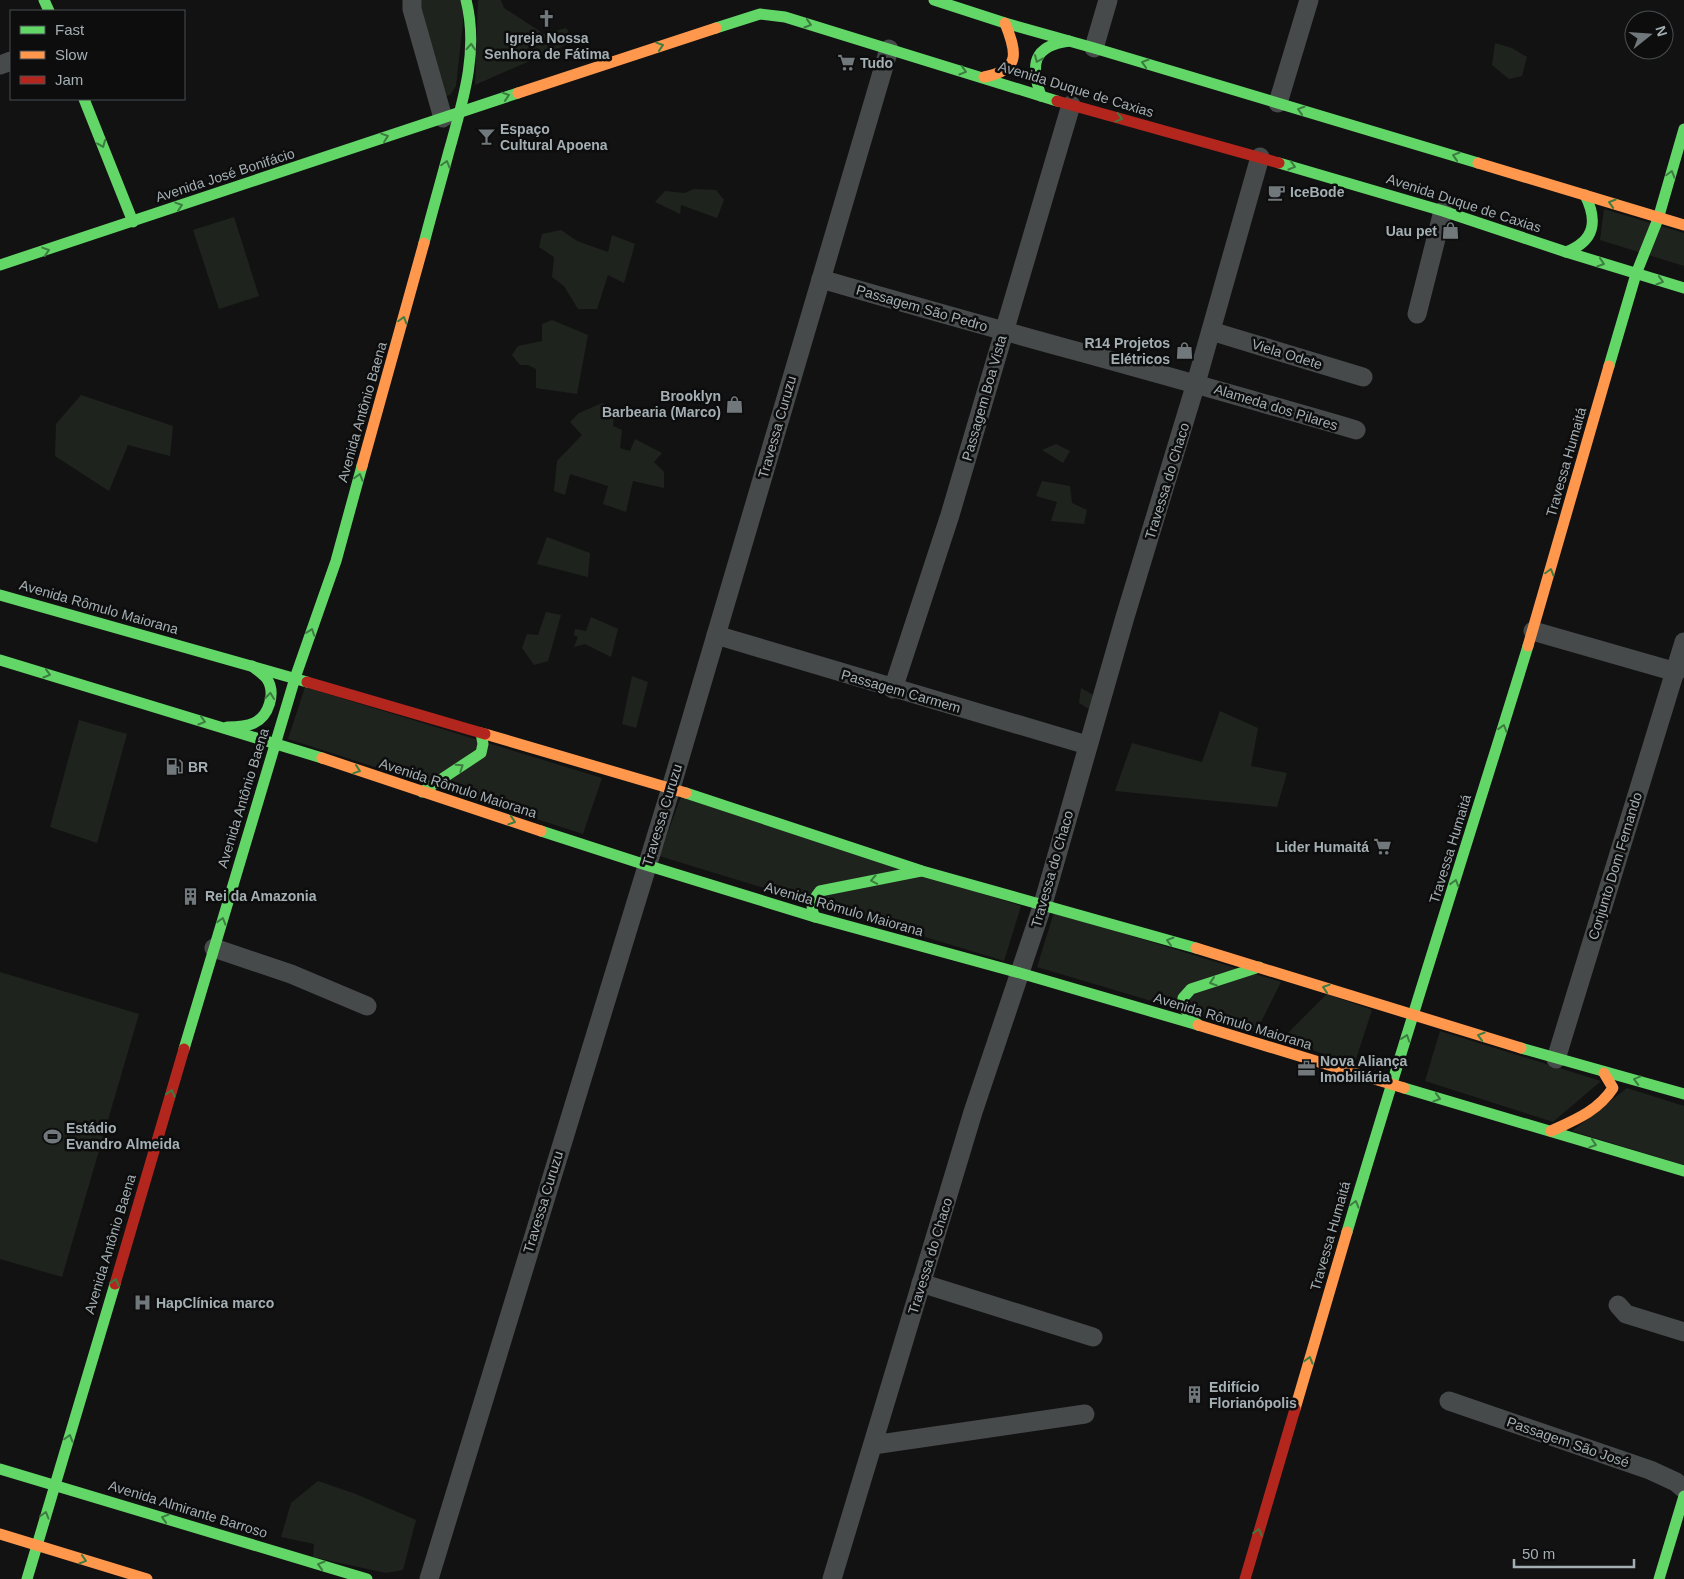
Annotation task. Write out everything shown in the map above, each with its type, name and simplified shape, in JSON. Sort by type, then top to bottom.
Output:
[{"type":"main road","name":"Avenida Antônio Baena","points":[[27,1579],[275,743],[295,678],[336,561],[451,115],[470,63],[472,42],[470,15],[466,0]]},
{"type":"main road","points":[[934,0],[1006,24],[1094,48],[1684,225]]},
{"type":"main road","name":"Avenida Duque de Caxias","points":[[451,115],[760,14],[785,18],[1071,105],[1260,156],[1443,211],[1566,252],[1684,288]]},
{"type":"main road","points":[[984,77],[998,76],[1008,70],[1014,57],[1013,41],[1006,24]]},
{"type":"main road","points":[[1041,96],[1034,76],[1035,62],[1042,50],[1050,45],[1068,41]]},
{"type":"main road","points":[[84,100],[133,222]]},
{"type":"main road","name":"Avenida José Bonifácio","points":[[0,266],[451,115]]},
{"type":"main road","name":"Travessa Humaitá","points":[[1245,1579],[1391,1084],[1414,1016],[1533,631],[1636,274],[1658,218],[1684,129]]},
{"type":"main road","points":[[1566,252],[1576,249],[1583,243],[1592,228],[1591,205],[1584,195]]},
{"type":"main road","name":"Avenida Rômulo Maiorana","points":[[0,595],[295,678],[481,734],[671,788],[922,871],[1259,967],[1556,1059],[1684,1094]]},
{"type":"main road","name":"Avenida Rômulo Maiorana","points":[[0,660],[275,743],[646,865],[815,918],[1020,973],[1684,1171]]},
{"type":"main road","points":[[222,727],[238,727],[257,722],[265,714],[271,688],[267,678],[252,666]]},
{"type":"main road","points":[[422,792],[481,753],[483,744],[481,734]]},
{"type":"main road","points":[[815,918],[810,911],[812,900],[820,891],[922,871]]},
{"type":"main road","points":[[1198,1025],[1183,1007],[1183,998],[1190,989],[1259,967]]},
{"type":"main road","points":[[1551,1131],[1595,1108],[1608,1097],[1613,1088],[1604,1073]]},
{"type":"main road","name":"Avenida Almirante Barroso","points":[[0,1469],[367,1579]]},
{"type":"main road","points":[[1659,1579],[1684,1496]]},
{"type":"main road","points":[[0,1534],[148,1579]]},
{"type":"street","points":[[412,0],[412,9],[451,115]]},
{"type":"street","points":[[1094,48],[1108,0]]},
{"type":"street","points":[[1278,103],[1309,0]]},
{"type":"street","name":"Travessa Curuzu","points":[[429,1579],[671,788],[890,49]]},
{"type":"street","name":"Passagem Boa Vista","points":[[892,689],[950,515],[1071,105]]},
{"type":"street","name":"Travessa do Chaco","points":[[832,1579],[973,1112],[1043,904],[1087,745],[1196,383],[1260,156]]},
{"type":"street","points":[[1417,314],[1443,211]]},
{"type":"street","name":"Passagem São Pedro","points":[[821,279],[1003,332],[1196,383]]},
{"type":"street","name":"Viela Odete","points":[[1211,331],[1363,377]]},
{"type":"street","name":"Alameda dos Pilares","points":[[1196,383],[1356,430]]},
{"type":"street","points":[[1533,631],[1676,672]]},
{"type":"street","name":"Passagem Carmem","points":[[716,635],[892,689],[1087,745]]},
{"type":"street","name":"Conjunto Dom Fernando","points":[[1556,1059],[1684,642]]},
{"type":"street","points":[[214,948],[291,974],[366,1006]]},
{"type":"street","points":[[921,1283],[1093,1337]]},
{"type":"street","points":[[1618,1305],[1626,1314],[1684,1332]]},
{"type":"street","name":"Passagem São José","points":[[1449,1401],[1650,1470],[1676,1482],[1684,1489]]},
{"type":"street","points":[[873,1445],[1084,1414]]},
{"type":"shaded area","points":[[416,0],[460,0],[464,12],[456,86],[450,95],[440,98]]},
{"type":"shaded area","points":[[478,0],[501,0],[504,8],[544,34],[566,28],[575,41],[475,85]]},
{"type":"shaded area","points":[[1495,43],[1512,48],[1527,57],[1522,76],[1509,79],[1492,65]]},
{"type":"shaded area","points":[[694,189],[716,190],[724,200],[717,218],[681,205],[680,214],[655,202],[665,191],[685,193]]},
{"type":"shaded area","points":[[1604,209],[1684,233],[1684,266],[1600,240]]},
{"type":"shaded area","points":[[234,217],[259,296],[219,309],[193,230]]},
{"type":"shaded area","points":[[561,230],[577,241],[608,252],[612,235],[635,244],[624,283],[608,275],[597,309],[578,309],[564,286],[552,277],[554,257],[539,247],[542,234]]},
{"type":"shaded area","points":[[552,320],[588,335],[577,394],[536,388],[536,369],[528,365],[520,365],[512,355],[518,346],[542,341],[542,324]]},
{"type":"shaded area","points":[[81,395],[173,426],[170,456],[128,445],[109,491],[55,456],[56,424]]},
{"type":"shaded area","points":[[602,403],[615,410],[613,426],[622,430],[620,448],[630,451],[635,439],[662,453],[654,462],[664,472],[664,488],[633,481],[626,512],[603,504],[608,486],[570,474],[565,495],[554,491],[557,461],[582,435],[570,422],[579,413]]},
{"type":"shaded area","points":[[1056,444],[1070,451],[1063,463],[1042,450]]},
{"type":"shaded area","points":[[1042,481],[1070,486],[1072,503],[1087,510],[1084,524],[1051,521],[1057,502],[1036,496]]},
{"type":"shaded area","points":[[547,537],[590,553],[588,577],[537,564]]},
{"type":"shaded area","points":[[546,612],[561,615],[548,661],[534,665],[522,648],[527,634],[538,635]]},
{"type":"shaded area","points":[[591,617],[618,629],[611,657],[585,644],[574,647],[578,637],[574,635],[575,629],[586,631]]},
{"type":"shaded area","points":[[632,676],[648,682],[636,728],[622,724]]},
{"type":"shaded area","points":[[305,687],[602,778],[583,834],[288,739]]},
{"type":"shaded area","points":[[1081,688],[1097,697],[1092,711],[1079,703]]},
{"type":"shaded area","points":[[1220,711],[1258,728],[1251,766],[1287,773],[1277,807],[1115,791],[1132,743],[1202,762]]},
{"type":"shaded area","points":[[79,720],[127,734],[97,843],[50,827]]},
{"type":"shaded area","points":[[681,797],[1021,906],[1004,961],[659,856]]},
{"type":"shaded area","points":[[1054,912],[1281,982],[1256,1032],[1037,967]]},
{"type":"shaded area","name":"Estádio Evandro Almeida","points":[[0,972],[139,1014],[62,1277],[0,1259]]},
{"type":"shaded area","points":[[1327,994],[1372,1010],[1354,1065],[1282,1039]]},
{"type":"shaded area","points":[[1440,1031],[1601,1081],[1553,1122],[1425,1081]]},
{"type":"shaded area","points":[[1627,1088],[1684,1106],[1684,1165],[1572,1131]]},
{"type":"shaded area","points":[[318,1481],[356,1494],[416,1520],[403,1570],[386,1573],[313,1557],[314,1544],[281,1537],[291,1503]]},
{"type":"traffic: fast","points":[[44,0],[49,10]]},
{"type":"traffic: fast","points":[[424,243],[468,76],[471,38],[466,0]]},
{"type":"traffic: fast","points":[[934,0],[1005,23],[1478,163]]},
{"type":"traffic: fast","points":[[716,28],[760,14],[785,17],[1057,101]]},
{"type":"traffic: fast","points":[[1041,96],[1036,75],[1037,58],[1048,47],[1069,41]]},
{"type":"traffic: fast","points":[[0,265],[518,93]]},
{"type":"traffic: fast","points":[[84,100],[133,222]]},
{"type":"traffic: fast","points":[[1609,366],[1636,274],[1658,219],[1684,129]]},
{"type":"traffic: fast","points":[[1279,163],[1443,211],[1566,252],[1684,288]]},
{"type":"traffic: fast","points":[[1566,252],[1583,242],[1591,229],[1592,213],[1585,195]]},
{"type":"traffic: fast","points":[[184,1049],[295,678],[336,561],[362,466]]},
{"type":"traffic: fast","points":[[0,595],[307,682]]},
{"type":"traffic: fast","points":[[1347,1232],[1528,646]]},
{"type":"traffic: fast","points":[[0,660],[322,758]]},
{"type":"traffic: fast","points":[[227,727],[244,726],[254,723],[264,715],[270,704],[270,685],[267,679],[252,666]]},
{"type":"traffic: fast","points":[[422,792],[481,753],[483,744],[481,733]]},
{"type":"traffic: fast","points":[[686,793],[922,871],[1196,948]]},
{"type":"traffic: fast","points":[[541,831],[815,917],[1020,973],[1198,1025]]},
{"type":"traffic: fast","points":[[815,917],[812,910],[813,903],[820,891],[921,871]]},
{"type":"traffic: fast","points":[[1198,1025],[1183,1007],[1183,998],[1191,989],[1259,967]]},
{"type":"traffic: fast","points":[[1521,1048],[1684,1094]]},
{"type":"traffic: fast","points":[[1404,1088],[1684,1171]]},
{"type":"traffic: fast","points":[[27,1579],[115,1284]]},
{"type":"traffic: fast","points":[[0,1469],[367,1579]]},
{"type":"traffic: fast","points":[[1659,1579],[1684,1496]]},
{"type":"traffic: slow","points":[[984,77],[1005,70],[1013,59],[1012,43],[1005,23]]},
{"type":"traffic: slow","points":[[518,93],[716,28]]},
{"type":"traffic: slow","points":[[1478,163],[1684,225]]},
{"type":"traffic: slow","points":[[362,466],[424,243]]},
{"type":"traffic: slow","points":[[1528,646],[1609,366]]},
{"type":"traffic: slow","points":[[485,734],[686,793]]},
{"type":"traffic: slow","points":[[322,758],[541,831]]},
{"type":"traffic: slow","points":[[1196,948],[1521,1048]]},
{"type":"traffic: slow","points":[[1198,1025],[1404,1088]]},
{"type":"traffic: slow","points":[[1551,1131],[1585,1114],[1607,1096],[1613,1088],[1604,1073]]},
{"type":"traffic: slow","points":[[1295,1409],[1347,1232]]},
{"type":"traffic: slow","points":[[0,1534],[147,1579]]},
{"type":"traffic: jam","points":[[1057,101],[1279,163]]},
{"type":"traffic: jam","points":[[307,682],[485,734]]},
{"type":"traffic: jam","points":[[115,1284],[184,1049]]},
{"type":"traffic: jam","points":[[1245,1579],[1295,1409]]},
{"type":"place","name":"Igreja Nossa Senhora de Fátima","points":[[547,18]]},
{"type":"place","name":"Tudo","points":[[846,63]]},
{"type":"place","name":"Espaço Cultural Apoena","points":[[486,137]]},
{"type":"place","name":"IceBode","points":[[1276,192]]},
{"type":"place","name":"Uau pet","points":[[1451,231]]},
{"type":"place","name":"R14 Projetos Elétricos","points":[[1184,351]]},
{"type":"place","name":"Brooklyn Barbearia (Marco)","points":[[735,404]]},
{"type":"place","name":"BR","points":[[174,767]]},
{"type":"place","name":"Lider Humaitá","points":[[1383,847]]},
{"type":"place","name":"Rei da Amazonia","points":[[191,896]]},
{"type":"place","name":"Nova Aliança Imobiliária","points":[[1306,1069]]},
{"type":"place","name":"Estádio Evandro Almeida","points":[[52,1136]]},
{"type":"place","name":"HapClínica marco","points":[[142,1303]]},
{"type":"place","name":"Edifício Florianópolis","points":[[1195,1395]]}]
